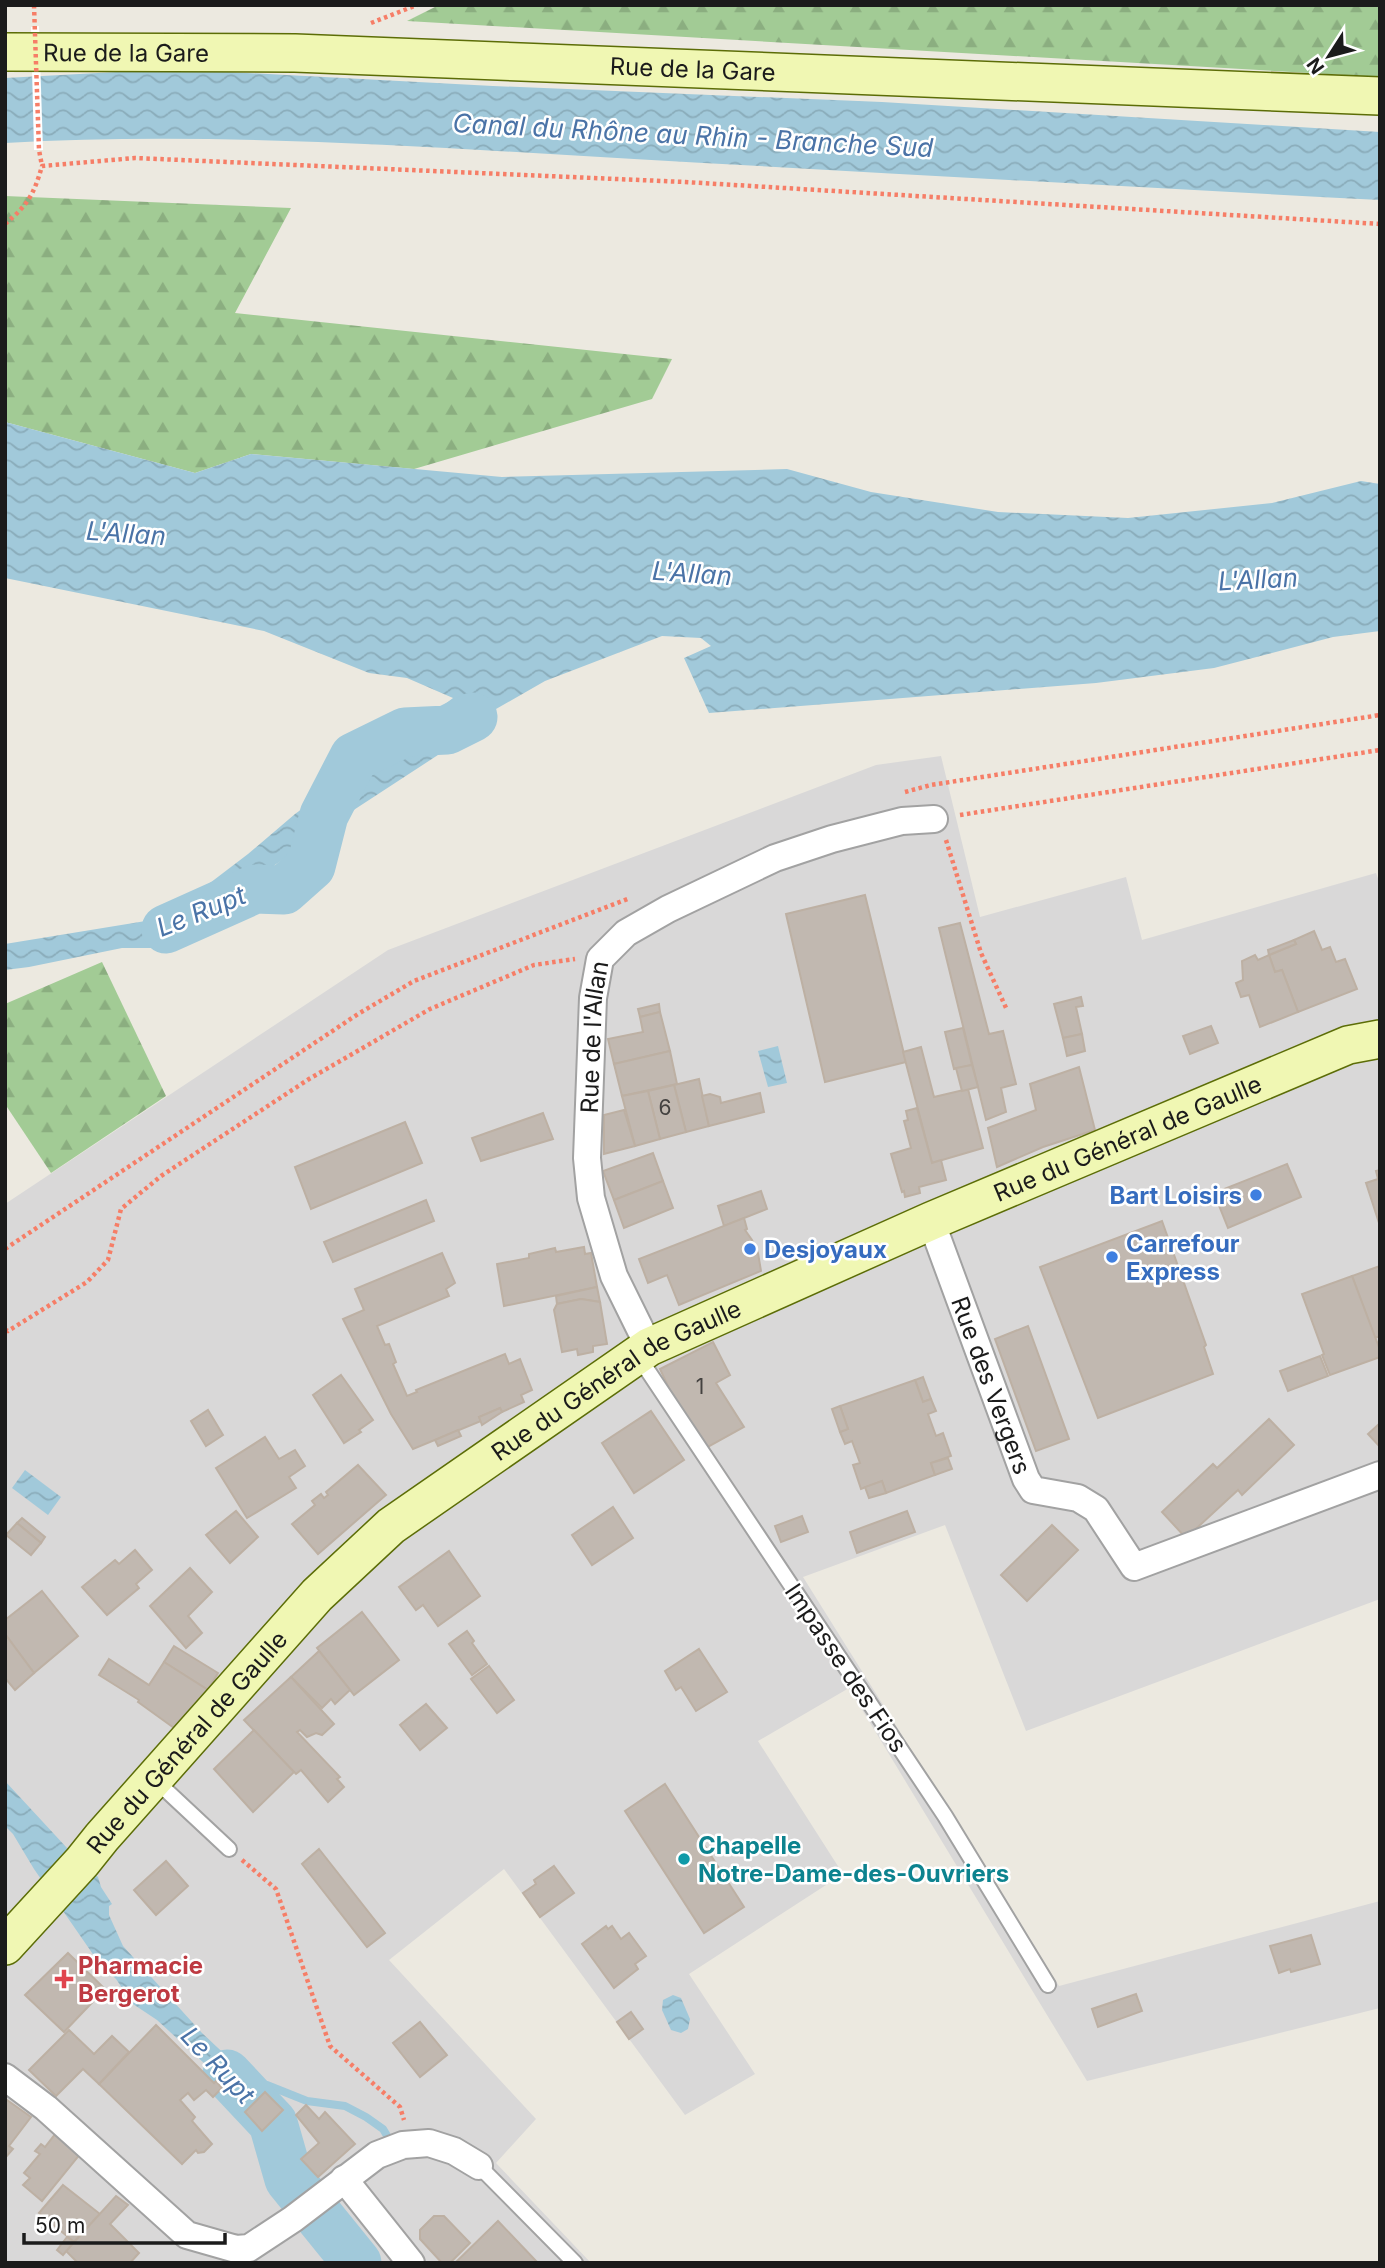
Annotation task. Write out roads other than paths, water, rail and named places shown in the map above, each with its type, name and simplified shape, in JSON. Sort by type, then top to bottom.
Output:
[{"type":"main road","name":"Rue de la Gare","points":[[5,52],[295,53],[1380,96]]},
{"type":"main road","name":"Rue du Général de Gaulle","points":[[5,1946],[317,1595],[391,1526],[644,1352],[931,1221],[1348,1045],[1380,1039]]},
{"type":"street","name":"Rue de l'Allan","points":[[644,1352],[614,1276],[591,1198],[587,1158],[593,998],[600,959],[626,933],[775,859],[832,839],[902,821],[934,818]]},
{"type":"street","name":"Rue des Vergers","points":[[931,1221],[1026,1479],[1033,1490],[1077,1498],[1096,1509],[1134,1567],[1380,1475]]},
{"type":"street","points":[[5,2077],[46,2108],[187,2235],[236,2249],[249,2248],[293,2219],[377,2155],[412,2144],[429,2143],[454,2151],[479,2166]]},
{"type":"street","points":[[335,2186],[411,2263]]},
{"type":"lane","name":"Impasse des Fios","points":[[644,1352],[945,1816],[1048,1985]]},
{"type":"lane","points":[[154,1779],[229,1849]]},
{"type":"lane","points":[[479,2166],[576,2263]]},
{"type":"water","name":"Canal du Rhône au Rhin - Branche Sud","points":[[172,69],[882,102],[1380,132],[1380,200],[320,142],[162,139],[5,143],[5,78]]},
{"type":"water","name":"L'Allan","points":[[5,422],[195,473],[251,454],[502,477],[787,469],[871,492],[998,512],[1128,518],[1272,503],[1361,481],[1380,484],[1380,631],[1333,637],[1214,668],[1096,683],[709,713],[684,658],[711,646],[701,638],[662,636],[545,681],[489,713],[441,753],[343,817],[231,896],[194,934],[159,948],[122,948],[5,970],[5,944],[164,918],[248,854],[295,814],[347,776],[398,744],[453,698],[407,678],[369,673],[264,631],[5,578]]},
{"type":"water","points":[[778,1046],[787,1083],[768,1087],[758,1051]]},
{"type":"water","points":[[25,1470],[61,1497],[48,1515],[12,1488]]},
{"type":"water","points":[[5,1781],[98,1877],[112,1904],[109,1906],[109,1915],[123,1946],[202,2033],[265,2092],[245,2112],[217,2075],[157,2020],[133,2004],[116,1979],[99,1963],[5,1826]]},
{"type":"water","points":[[673,1995],[681,1998],[690,2019],[688,2029],[681,2033],[671,2030],[662,2010],[663,2000]]},
{"type":"water","points":[[320,2209],[328,2211],[371,2263],[339,2263],[304,2220]]},
{"type":"waterway","name":"Le Rupt","points":[[166,929],[255,889],[284,890],[311,866],[324,815],[354,757],[405,732],[447,730],[473,717]]},
{"type":"waterway","name":"Le Rupt","points":[[227,2074],[273,2123],[289,2179],[357,2263]]},
{"type":"waterway","points":[[243,2083],[267,2085],[307,2101],[345,2106],[383,2129],[389,2139]]},
{"type":"place","name":"Bart Loisirs","points":[[1256,1195]]},
{"type":"place","name":"Desjoyaux","points":[[750,1249]]},
{"type":"place","name":"Carrefour Express","points":[[1112,1257]]},
{"type":"place","name":"Chapelle Notre-Dame-des-Ouvriers","points":[[684,1859]]},
{"type":"place","name":"Pharmacie Bergerot","points":[[64,1979]]}]
